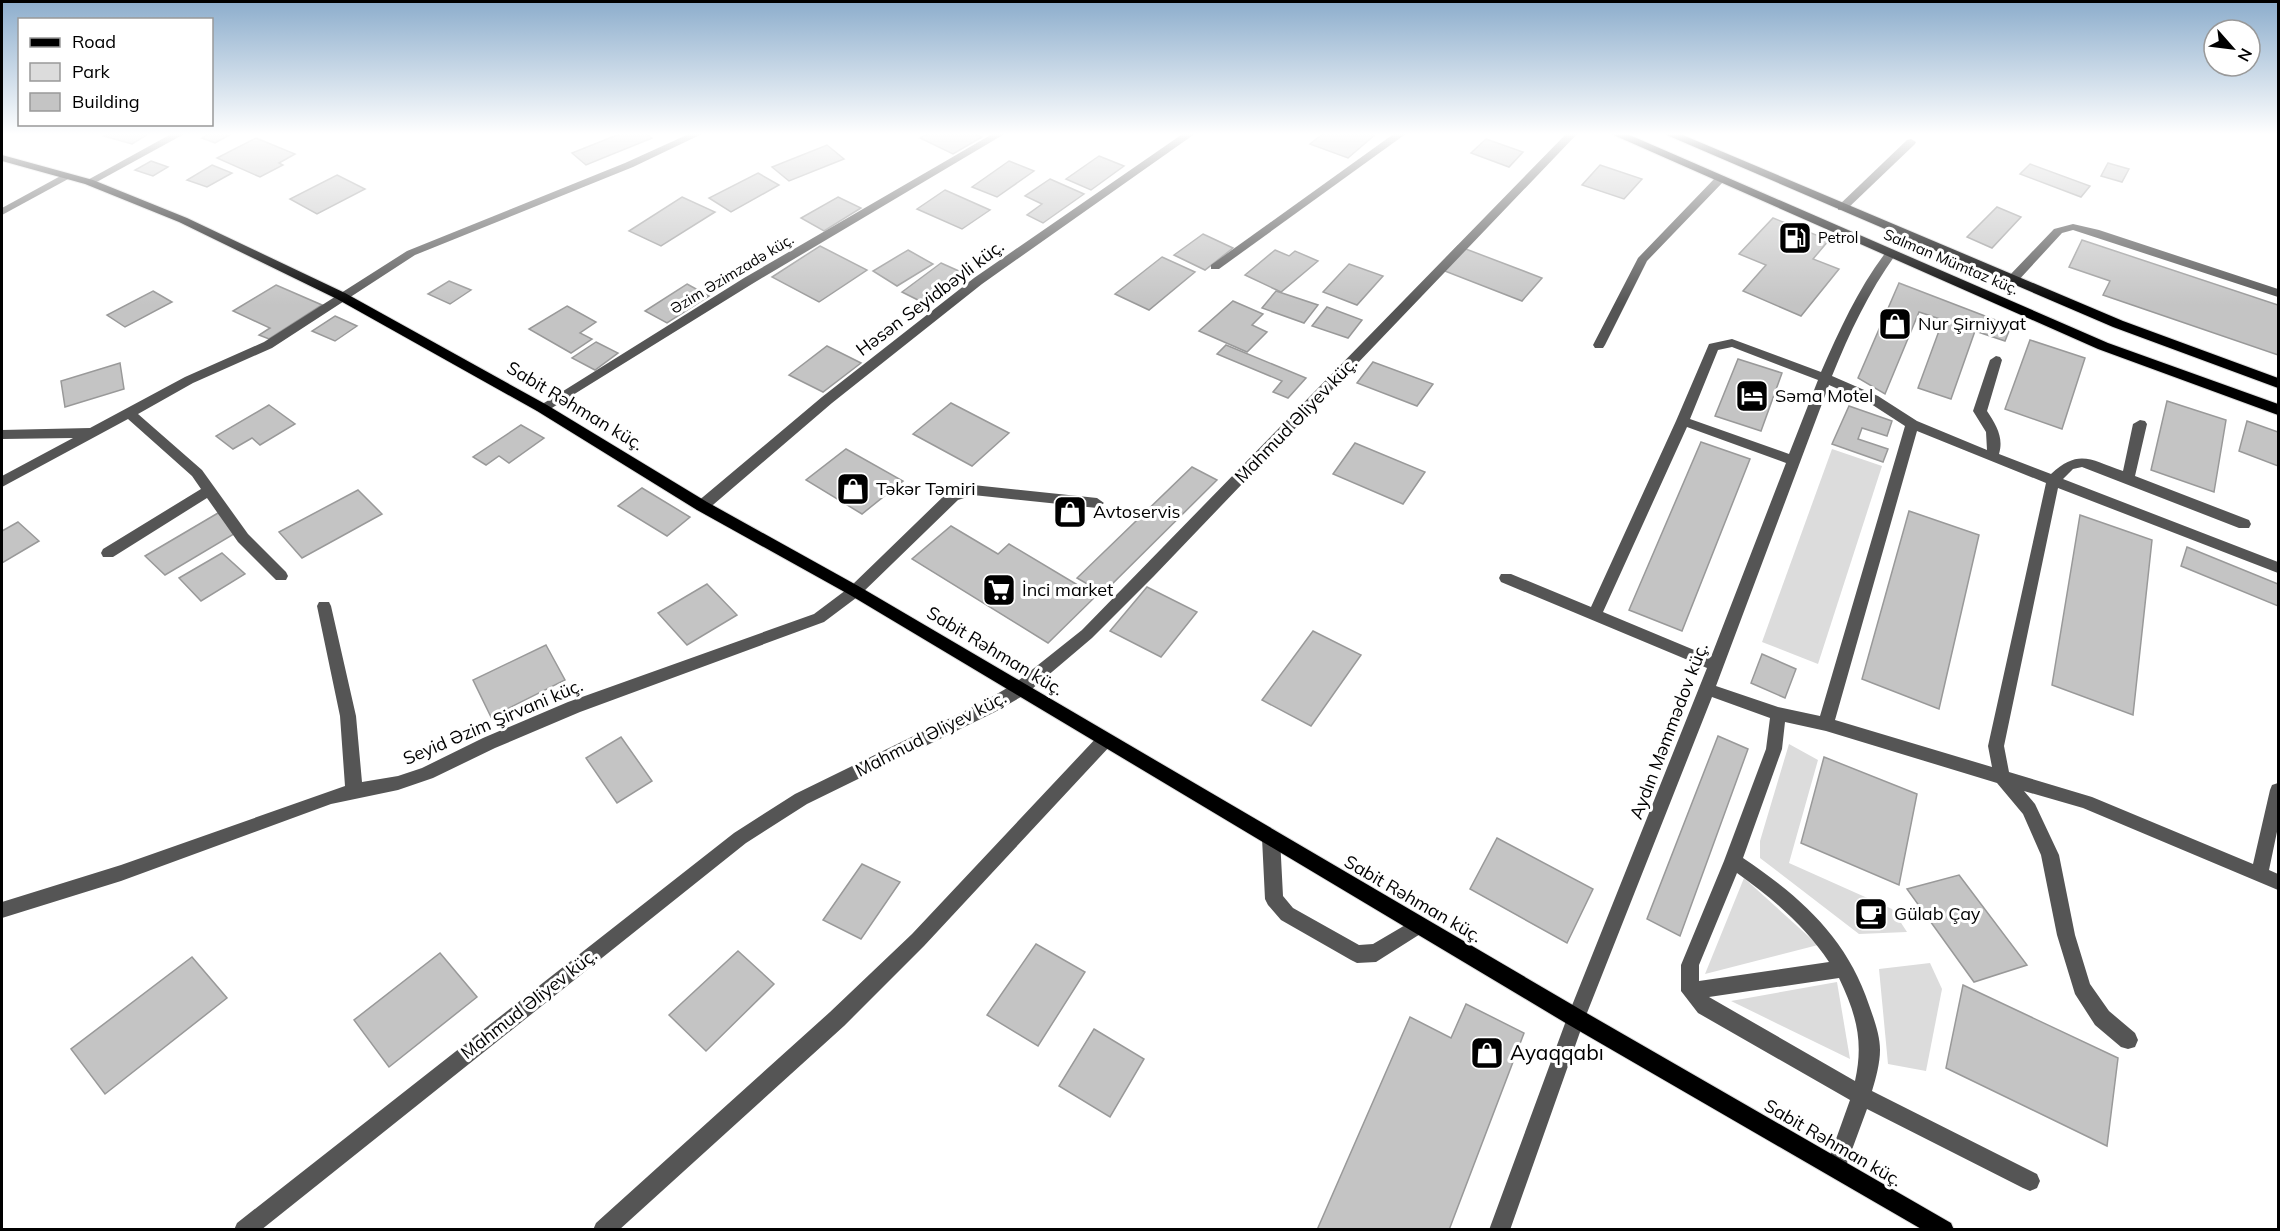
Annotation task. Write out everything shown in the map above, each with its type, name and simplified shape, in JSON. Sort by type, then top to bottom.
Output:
[{"type":"highway","name":"Salman Mümtaz küç.","points":[[1746,190],[2103,346],[2278,410]]},
{"type":"highway","points":[[1802,190],[2149,336],[2278,383]]},
{"type":"highway","points":[[1890,254],[1908,236]]},
{"type":"main road","name":"Sabit Rəhman küç.","points":[[110,190],[183,220],[340,296],[542,408],[702,506],[855,591],[1576,1018],[1944,1230]]},
{"type":"street","points":[[2,212],[40,190]]},
{"type":"street","points":[[2,482],[189,380],[268,345],[340,296],[411,253],[563,190]]},
{"type":"street","name":"Əzim Əzimzadə küç.","points":[[542,408],[748,281],[903,190]]},
{"type":"street","name":"Həsən Seyidbəyli küç.","points":[[702,506],[827,400],[978,281],[1108,190]]},
{"type":"street","points":[[1215,267],[1322,190]]},
{"type":"street","name":"Mahmud Əliyev küç.","points":[[244,1230],[740,838],[801,799],[989,707],[1020,689],[1087,634],[1149,572],[1518,190]]},
{"type":"street","points":[[1599,345],[1642,261],[1703,190]]},
{"type":"street","points":[[1842,208],[1860,190]]},
{"type":"street","points":[[2012,280],[2058,231],[2073,227],[2095,232],[2278,293]]},
{"type":"street","name":"Aydın Məmmədov küç.","points":[[1500,1230],[1576,1018],[1707,688],[1825,378],[1851,316],[1871,280],[1890,254]]},
{"type":"street","points":[[1594,616],[1683,421],[1713,347],[1722,344],[1745,346],[1825,378],[1873,399],[1912,424],[2278,568]]},
{"type":"street","points":[[1992,456],[1997,444],[1995,433],[1980,411],[1996,360]]},
{"type":"street","points":[[129,413],[198,473],[243,538],[281,576]]},
{"type":"street","points":[[1683,421],[1794,461]]},
{"type":"street","points":[[1826,724],[1912,424]]},
{"type":"street","points":[[2128,478],[2140,424]]},
{"type":"street","points":[[2,434],[93,433]]},
{"type":"street","points":[[2128,1040],[2102,1018],[2082,988],[2066,934],[2050,855],[2029,809],[2002,776],[1996,746],[2053,480],[2069,465],[2082,462],[2244,524]]},
{"type":"street","points":[[108,553],[210,490]]},
{"type":"street","name":"Seyid Əzim Şirvani küç.","points":[[2,910],[121,873],[354,791],[398,783],[427,773],[489,743],[574,707],[819,618],[855,591],[953,496],[973,490],[1097,503]]},
{"type":"street","points":[[1506,578],[1715,665]]},
{"type":"street","points":[[324,606],[348,716],[354,791]]},
{"type":"street","points":[[1707,688],[1778,714],[1826,724],[2086,802],[2278,882]]},
{"type":"street","points":[[1778,714],[1774,749],[1733,861],[1690,965],[1689,991],[1706,1007],[1860,1095],[2030,1181]]},
{"type":"street","points":[[603,1230],[837,1019],[918,940],[1105,740]]},
{"type":"street","points":[[2260,873],[2278,790]]},
{"type":"street","points":[[1271,838],[1274,899],[1287,914],[1357,954],[1376,953],[1419,925]]},
{"type":"street","points":[[1733,861],[1769,885],[1814,926],[1845,968],[1859,999],[1870,1052],[1860,1095],[1836,1167]]},
{"type":"street","points":[[1689,991],[1845,968]]},
{"type":"green space","points":[[1832,449],[1882,466],[1818,664],[1762,642]]},
{"type":"green space","points":[[1789,744],[1818,760],[1789,863],[1892,909],[1907,932],[1859,934],[1760,858],[1760,841]]},
{"type":"green space","points":[[1744,878],[1818,945],[1705,974]]},
{"type":"green space","points":[[1930,963],[1942,989],[1926,1071],[1888,1064],[1879,969]]},
{"type":"green space","points":[[1837,982],[1850,1059],[1731,1001]]},
{"type":"building","points":[[307,190],[362,190],[317,214],[290,199]]},
{"type":"building","points":[[724,190],[769,190],[731,212],[709,198]]},
{"type":"building","points":[[946,190],[990,210],[962,229],[917,209]]},
{"type":"building","points":[[981,190],[1006,190],[997,197]]},
{"type":"building","points":[[1033,190],[1076,190],[1084,194],[1043,223],[1027,215],[1042,204],[1025,196]]},
{"type":"building","points":[[1598,190],[1632,190],[1624,199]]},
{"type":"building","points":[[2064,190],[2086,190],[2081,197]]},
{"type":"building","points":[[682,197],[715,212],[661,246],[629,231]]},
{"type":"building","points":[[838,197],[861,208],[824,231],[801,218]]},
{"type":"building","points":[[1997,207],[2021,217],[1992,248],[1967,237]]},
{"type":"building","points":[[1773,218],[1829,240],[1813,259],[1839,269],[1801,316],[1743,291],[1766,265],[1739,254]]},
{"type":"building","points":[[1203,234],[1233,248],[1205,270],[1174,255]]},
{"type":"building","points":[[2082,240],[2278,305],[2278,355],[2103,295],[2110,281],[2069,267]]},
{"type":"building","points":[[820,246],[867,270],[819,302],[772,277]]},
{"type":"building","points":[[1458,246],[1542,278],[1522,301],[1437,268]]},
{"type":"building","points":[[908,250],[933,264],[897,286],[873,271]]},
{"type":"building","points":[[1275,250],[1289,256],[1295,251],[1318,261],[1281,292],[1245,275]]},
{"type":"building","points":[[1162,257],[1195,272],[1149,310],[1115,294]]},
{"type":"building","points":[[941,263],[970,276],[930,306],[902,292]]},
{"type":"building","points":[[1349,264],[1383,276],[1357,305],[1323,292]]},
{"type":"building","points":[[449,281],[471,290],[450,304],[428,294]]},
{"type":"building","points":[[1899,283],[2011,326],[2005,341],[1975,331],[1951,399],[1918,388],[1943,320],[1919,312],[1885,394],[1858,378]]},
{"type":"building","points":[[687,284],[709,296],[667,323],[645,311]]},
{"type":"building","points":[[276,285],[322,305],[269,339],[259,335],[270,328],[233,311]]},
{"type":"building","points":[[153,291],[172,302],[125,327],[107,315]]},
{"type":"building","points":[[1276,291],[1318,305],[1304,323],[1262,308]]},
{"type":"building","points":[[1233,301],[1263,314],[1252,325],[1267,332],[1247,352],[1199,331]]},
{"type":"building","points":[[567,306],[596,322],[580,333],[592,339],[571,353],[529,329]]},
{"type":"building","points":[[1327,307],[1362,320],[1348,338],[1312,326]]},
{"type":"building","points":[[335,316],[357,326],[335,341],[312,331]]},
{"type":"building","points":[[2030,340],[2085,358],[2062,429],[2005,409]]},
{"type":"building","points":[[596,342],[618,353],[595,370],[572,358]]},
{"type":"building","points":[[1226,345],[1306,378],[1288,398],[1273,392],[1282,381],[1217,354]]},
{"type":"building","points":[[827,346],[861,363],[823,392],[789,375]]},
{"type":"building","points":[[1738,359],[1782,373],[1761,431],[1715,416]]},
{"type":"building","points":[[1373,362],[1433,384],[1417,406],[1357,383]]},
{"type":"building","points":[[120,363],[124,389],[65,407],[61,381]]},
{"type":"building","points":[[2167,401],[2226,420],[2214,492],[2151,470]]},
{"type":"building","points":[[951,403],[1009,433],[972,466],[913,434]]},
{"type":"building","points":[[269,405],[295,424],[260,445],[252,438],[233,449],[216,436]]},
{"type":"building","points":[[1849,406],[1892,421],[1887,436],[1862,428],[1858,439],[1888,449],[1883,462],[1832,444]]},
{"type":"building","points":[[2247,421],[2278,432],[2278,466],[2239,451]]},
{"type":"building","points":[[521,425],[544,438],[509,463],[499,456],[486,465],[473,457]]},
{"type":"building","points":[[1701,442],[1750,459],[1682,631],[1629,610]]},
{"type":"building","points":[[1355,443],[1425,472],[1403,504],[1333,474]]},
{"type":"building","points":[[846,449],[903,481],[862,514],[806,480]]},
{"type":"building","points":[[1192,467],[1217,480],[1103,593],[1077,578]]},
{"type":"building","points":[[642,488],[690,517],[667,536],[618,506]]},
{"type":"building","points":[[358,490],[382,514],[302,558],[279,532]]},
{"type":"building","points":[[1909,511],[1979,535],[1939,709],[1862,679]]},
{"type":"building","points":[[218,513],[239,531],[165,575],[145,556]]},
{"type":"building","points":[[2080,515],[2152,540],[2133,715],[2052,685]]},
{"type":"building","points":[[18,522],[39,541],[2,563],[2,531]]},
{"type":"building","points":[[951,526],[998,554],[1009,544],[1096,596],[1048,643],[912,559]]},
{"type":"building","points":[[2187,547],[2278,584],[2278,606],[2181,566]]},
{"type":"building","points":[[222,553],[245,574],[201,601],[179,578]]},
{"type":"building","points":[[707,584],[737,615],[687,645],[658,613]]},
{"type":"building","points":[[1147,587],[1197,612],[1161,657],[1110,631]]},
{"type":"building","points":[[1313,631],[1361,655],[1311,726],[1262,700]]},
{"type":"building","points":[[546,645],[565,680],[491,717],[473,680]]},
{"type":"building","points":[[1762,654],[1796,669],[1785,698],[1751,683]]},
{"type":"building","points":[[1718,736],[1748,749],[1680,936],[1647,919]]},
{"type":"building","points":[[621,737],[652,781],[617,803],[586,758]]},
{"type":"building","points":[[1824,757],[1917,794],[1899,885],[1801,843]]},
{"type":"building","points":[[1497,838],[1593,889],[1567,943],[1470,889]]},
{"type":"building","points":[[862,864],[900,882],[861,939],[823,920]]},
{"type":"building","points":[[1959,875],[2027,965],[1974,982],[1907,889]]},
{"type":"building","points":[[1036,944],[1085,972],[1038,1046],[987,1015]]},
{"type":"building","points":[[738,951],[774,984],[706,1051],[669,1015]]},
{"type":"building","points":[[440,953],[477,997],[389,1067],[354,1020]]},
{"type":"building","points":[[192,957],[227,998],[105,1094],[71,1049]]},
{"type":"building","points":[[1963,985],[2118,1058],[2107,1146],[1946,1068]]},
{"type":"building","points":[[1466,1004],[1524,1033],[1449,1230],[1317,1230],[1410,1017],[1451,1038]]},
{"type":"building","points":[[1094,1029],[1144,1059],[1110,1117],[1059,1086]]},
{"type":"place","name":"Petrol","points":[[1795,238]]},
{"type":"place","name":"Nur Şirniyyat","points":[[1895,324]]},
{"type":"place","name":"Səma Motel","points":[[1752,396]]},
{"type":"place","name":"Təkər Təmiri","points":[[853,489]]},
{"type":"place","name":"Avtoservis","points":[[1070,512]]},
{"type":"place","name":"İnci market","points":[[999,590]]},
{"type":"place","name":"Gülab Çay","points":[[1871,914]]},
{"type":"place","name":"Ayaqqabı","points":[[1487,1053]]}]
